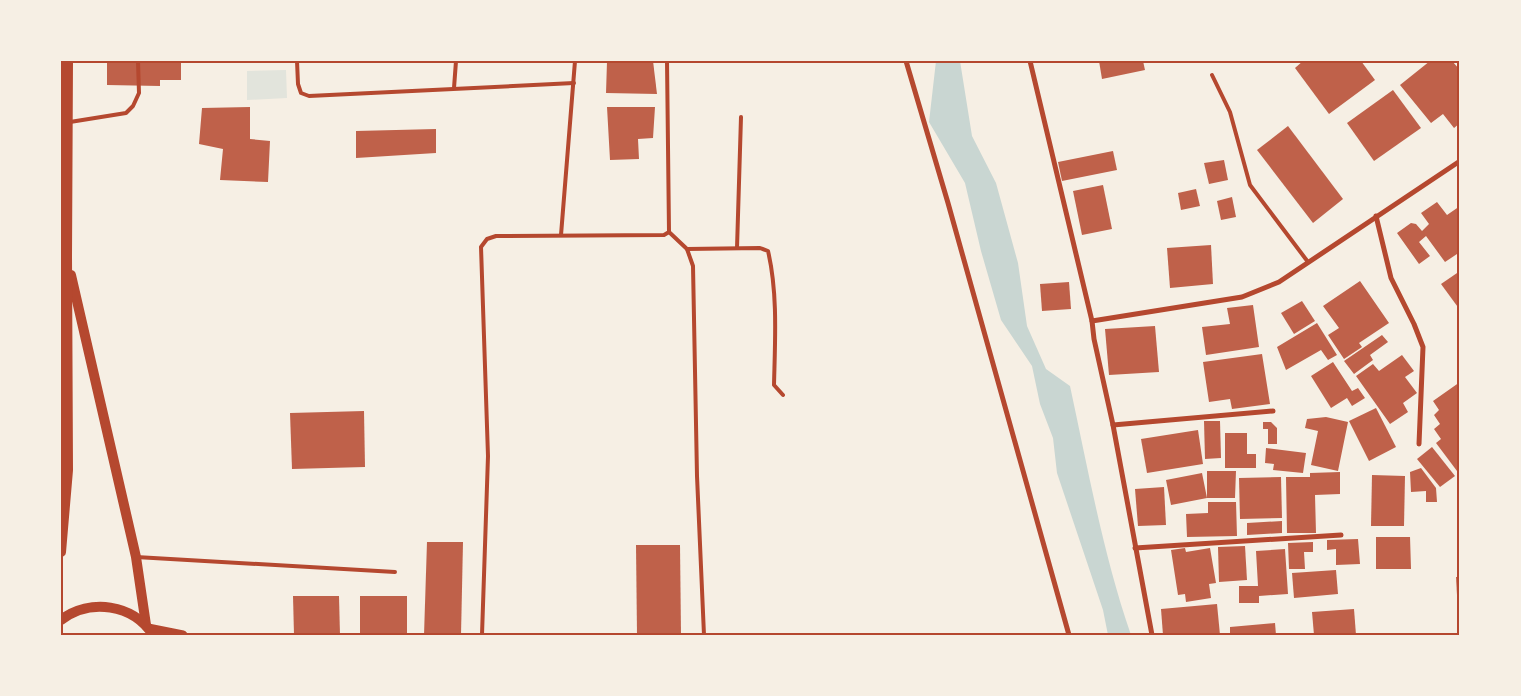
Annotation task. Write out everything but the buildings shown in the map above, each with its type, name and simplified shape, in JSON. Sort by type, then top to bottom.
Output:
[{"type":"main road","points":[[61,552],[68,470],[64,396],[66,256],[64,136],[68,122],[68,61]]},
{"type":"main road","points":[[66,256],[136,557],[149,629]]},
{"type":"main road","points":[[61,620],[70,613],[89,606],[110,606],[129,613],[149,629]]},
{"type":"street","points":[[906,61],[948,203],[1069,635]]},
{"type":"street","points":[[1030,61],[1092,321],[1152,635]]},
{"type":"street","points":[[1092,321],[1242,297],[1279,282],[1460,160]]},
{"type":"street","points":[[1376,216],[1391,278],[1423,347],[1419,444]]},
{"type":"street","points":[[1113,425],[1274,411]]},
{"type":"street","points":[[1135,548],[1341,534]]},
{"type":"street","points":[[149,629],[183,635]]},
{"type":"lane","points":[[68,122],[126,113],[133,106],[139,94],[138,61]]},
{"type":"lane","points":[[298,61],[298,84],[301,93],[309,96],[574,83]]},
{"type":"lane","points":[[454,88],[456,61]]},
{"type":"lane","points":[[561,234],[575,61]]},
{"type":"lane","points":[[667,61],[669,232],[687,249],[692,266],[697,476],[704,635]]},
{"type":"lane","points":[[1212,75],[1230,112],[1250,185],[1308,262]]},
{"type":"lane","points":[[737,248],[741,117]]},
{"type":"lane","points":[[482,635],[488,456],[481,247],[487,239],[496,236],[664,234],[669,232]]},
{"type":"lane","points":[[687,249],[760,248],[768,251],[772,267],[775,331],[774,384],[782,395]]},
{"type":"lane","points":[[136,557],[395,572]]},
{"type":"shaded area","points":[[936,61],[960,61],[972,136],[996,183],[1018,263],[1027,326],[1046,369],[1070,386],[1104,543],[1131,635],[1108,635],[1103,610],[1057,473],[1053,438],[1040,404],[1032,366],[1001,320],[981,251],[965,183],[929,122]]},
{"type":"shaded area","points":[[286,70],[287,98],[247,100],[247,71]]}]
